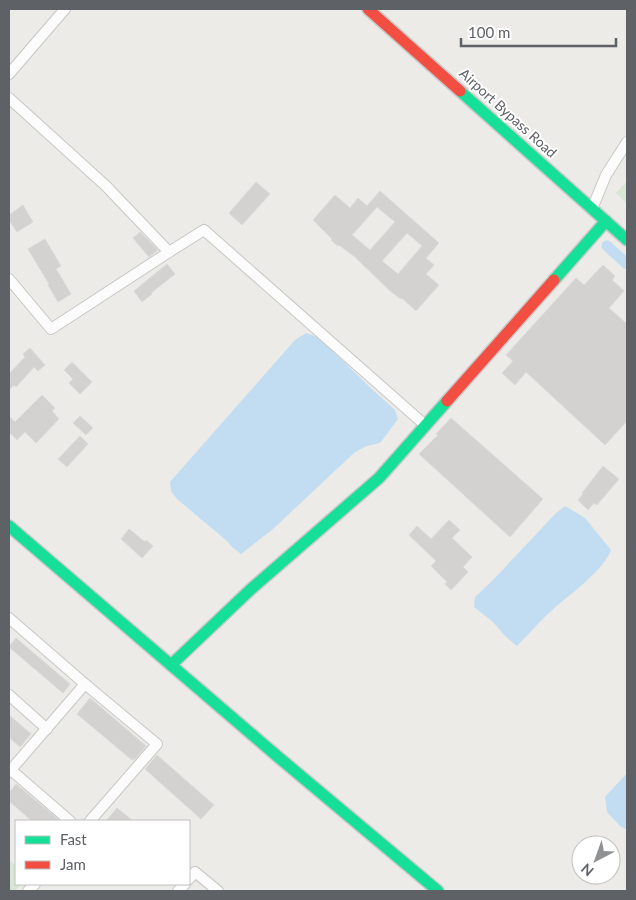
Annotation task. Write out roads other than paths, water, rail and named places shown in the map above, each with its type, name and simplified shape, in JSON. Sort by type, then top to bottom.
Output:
[{"type":"street","points":[[9,74],[65,9]]},
{"type":"street","name":"Airport Bypass Road","points":[[368,9],[627,240]]},
{"type":"street","points":[[9,98],[106,186],[169,252]]},
{"type":"street","points":[[592,209],[606,175],[627,142]]},
{"type":"street","points":[[171,665],[250,590],[379,478],[606,221]]},
{"type":"street","points":[[9,279],[51,329],[204,230],[425,425]]},
{"type":"street","points":[[9,526],[438,891]]},
{"type":"street","points":[[9,618],[158,744],[91,820]]},
{"type":"street","points":[[69,820],[10,769],[85,684]]},
{"type":"street","points":[[9,695],[47,729]]},
{"type":"street","points":[[190,878],[195,872],[218,891]]},
{"type":"water","points":[[306,333],[318,337],[395,410],[398,419],[380,443],[367,446],[355,452],[273,529],[241,554],[177,499],[171,491],[170,482],[295,340]]},
{"type":"water","points":[[565,506],[585,518],[611,550],[593,575],[549,613],[517,646],[493,622],[474,607],[475,597]]},
{"type":"water","points":[[627,773],[627,830],[620,826],[607,812],[605,797]]},
{"type":"waterway","points":[[607,246],[627,264]]}]
